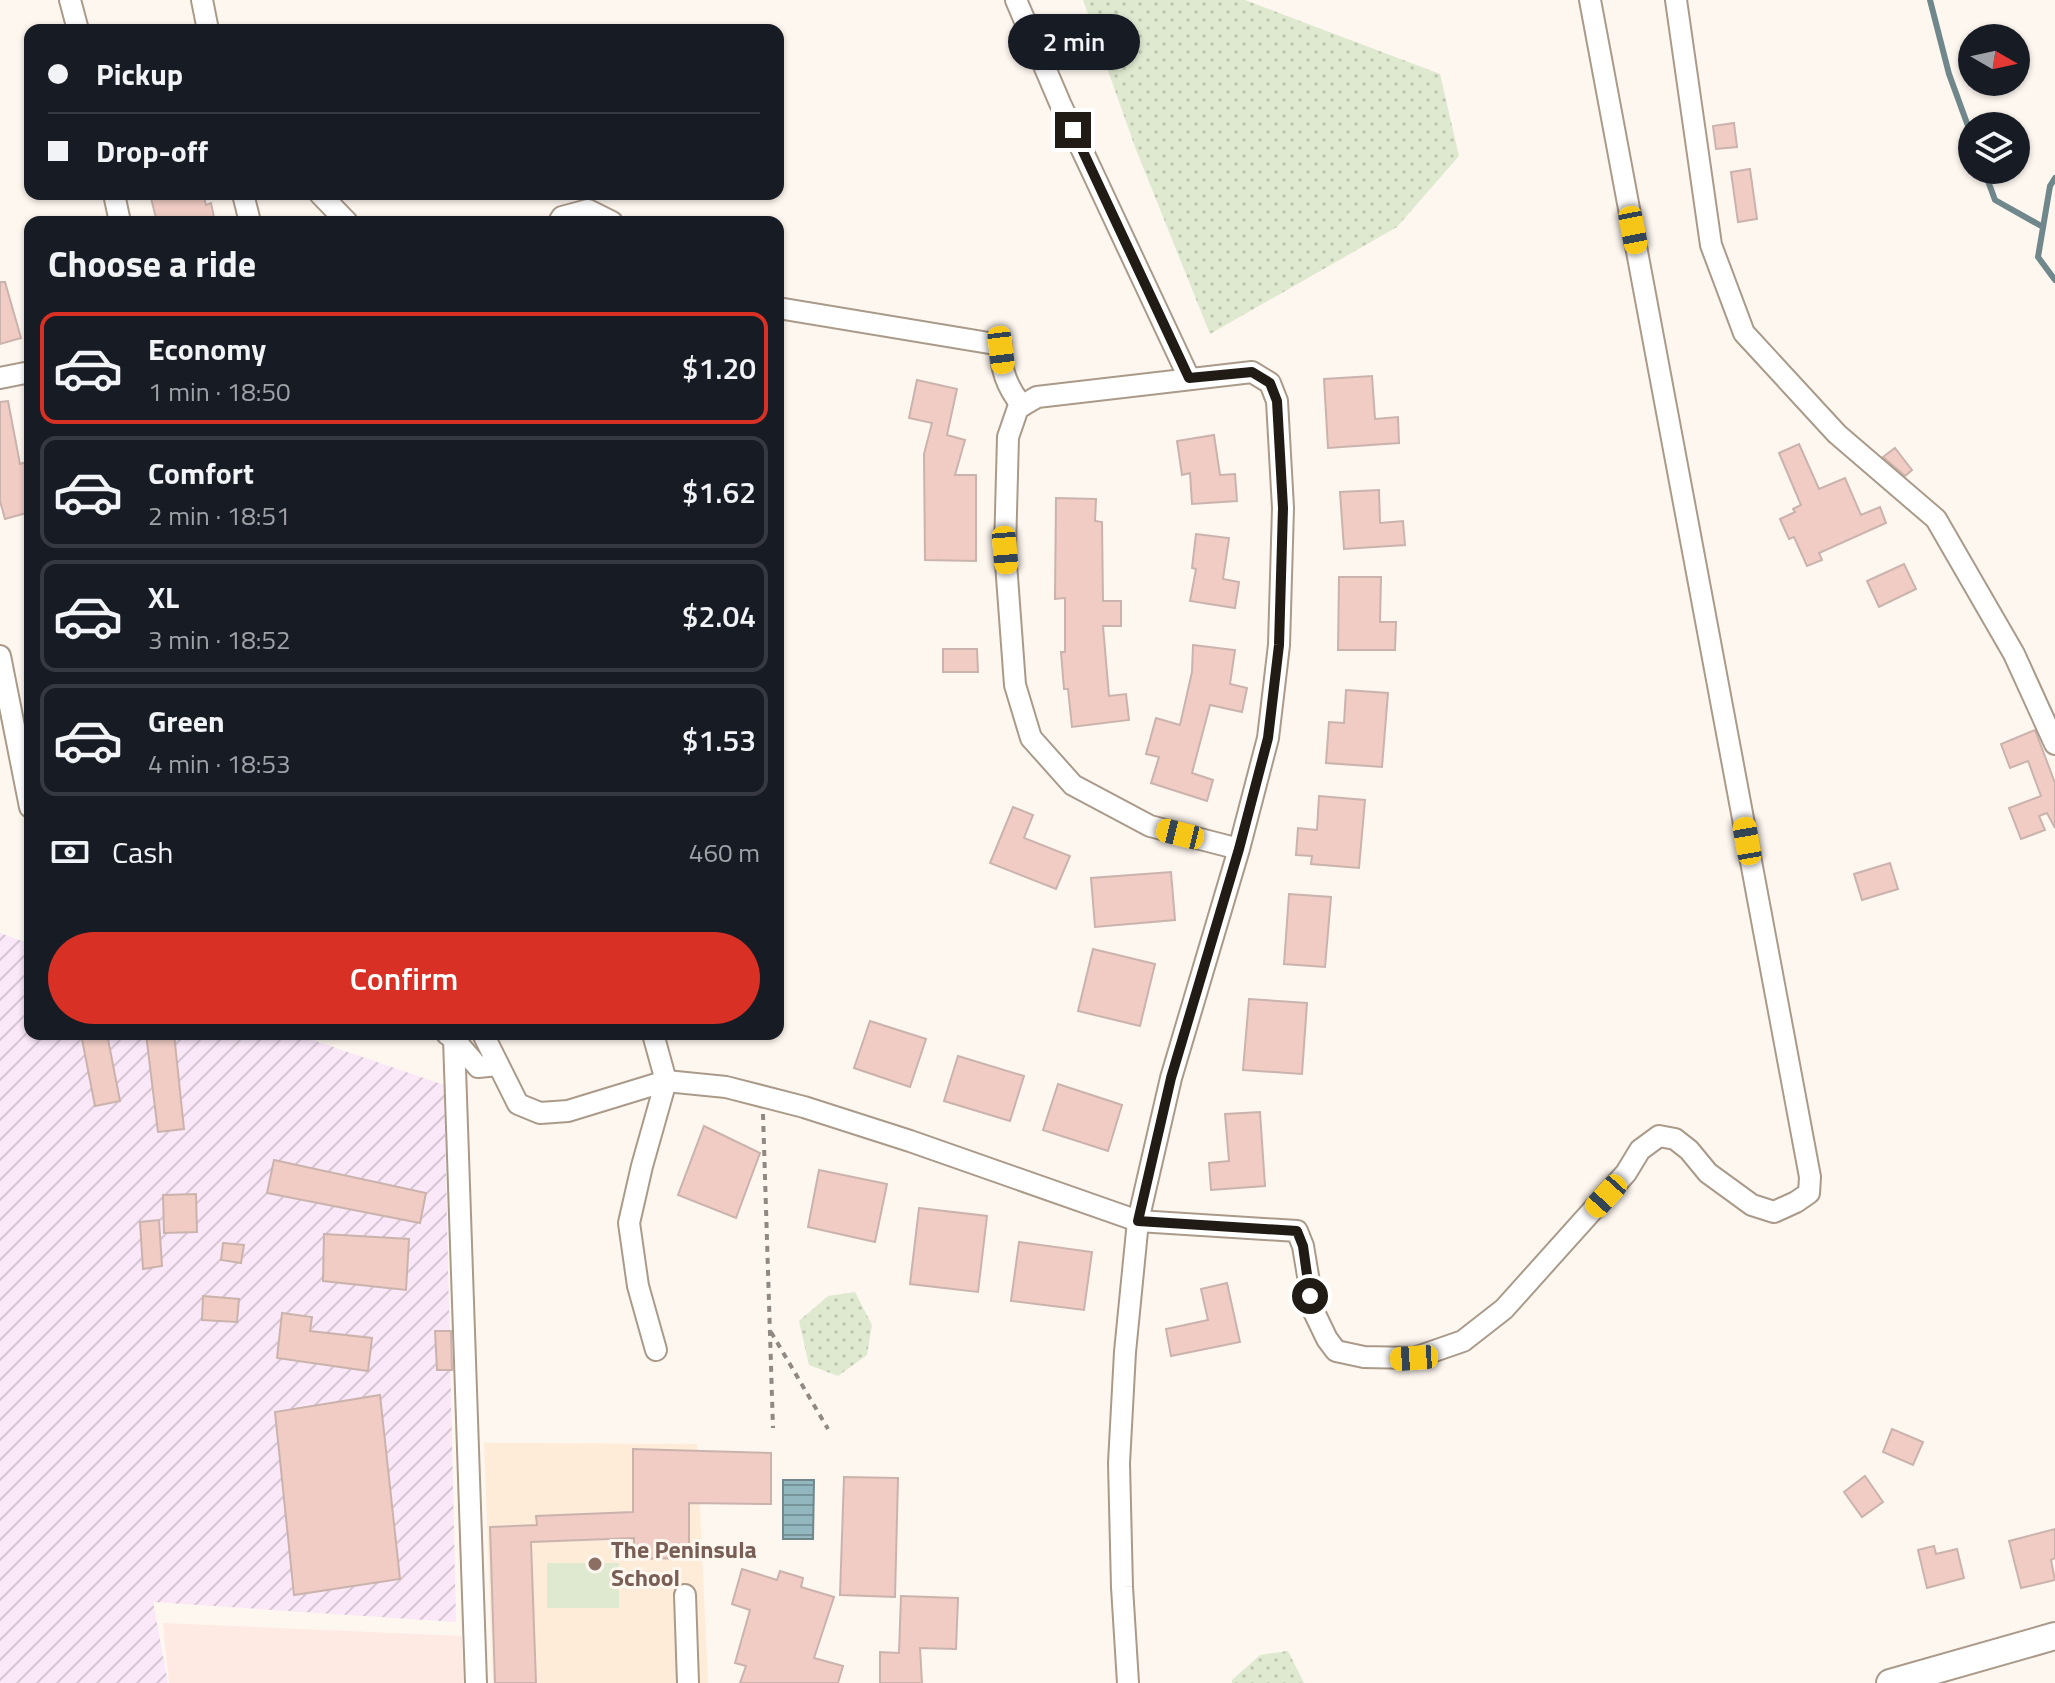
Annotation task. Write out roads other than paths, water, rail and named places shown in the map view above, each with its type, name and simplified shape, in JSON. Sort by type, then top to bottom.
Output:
[{"type":"main road","points":[[1890,1683],[2055,1636]]},
{"type":"street","points":[[70,0],[76,24]]},
{"type":"street","points":[[202,0],[207,24]]},
{"type":"street","points":[[1016,0],[1060,103],[1189,378]]},
{"type":"street","points":[[486,1040],[518,1104],[540,1113],[568,1111],[666,1081],[726,1087],[910,1141],[1138,1221],[1297,1231],[1303,1246],[1314,1312],[1327,1339],[1336,1351],[1364,1357],[1414,1358],[1463,1341],[1504,1309],[1626,1173],[1640,1150],[1659,1136],[1675,1139],[1708,1173],[1752,1205],[1774,1212],[1809,1193],[1808,1162],[1590,0]]},
{"type":"street","points":[[1676,0],[1711,245],[1744,333],[1837,434],[1936,519],[2014,654],[2055,744]]},
{"type":"street","points":[[326,200],[341,216]]},
{"type":"street","points":[[566,216],[588,210],[600,216]]},
{"type":"street","points":[[784,309],[1001,345],[1003,373],[1009,389],[1022,406]]},
{"type":"street","points":[[1128,1683],[1119,1463],[1125,1352],[1138,1221],[1171,1078],[1239,849],[1268,738],[1279,645],[1283,508],[1277,401],[1270,383],[1252,372],[1037,397],[1018,408],[1008,437],[1005,550],[1015,685],[1031,738],[1073,785],[1150,826],[1239,849]]},
{"type":"street","points":[[0,378],[24,373]]},
{"type":"street","points":[[0,656],[24,777]]},
{"type":"street","points":[[450,1040],[476,1683]]},
{"type":"street","points":[[454,1040],[478,1067],[498,1065]]},
{"type":"street","points":[[655,1040],[666,1081],[629,1223],[638,1286],[656,1350]]},
{"type":"street","points":[[685,1595],[688,1683]]},
{"type":"water","points":[[783,1480],[814,1480],[813,1539],[783,1539]]},
{"type":"waterway","points":[[1930,0],[1949,74],[1963,112]]},
{"type":"waterway","points":[[2055,178],[2050,186],[2038,257],[2055,280]]},
{"type":"waterway","points":[[1989,184],[1995,200],[2043,227]]},
{"type":"place","name":"The Peninsula School","points":[[595,1564]]}]
